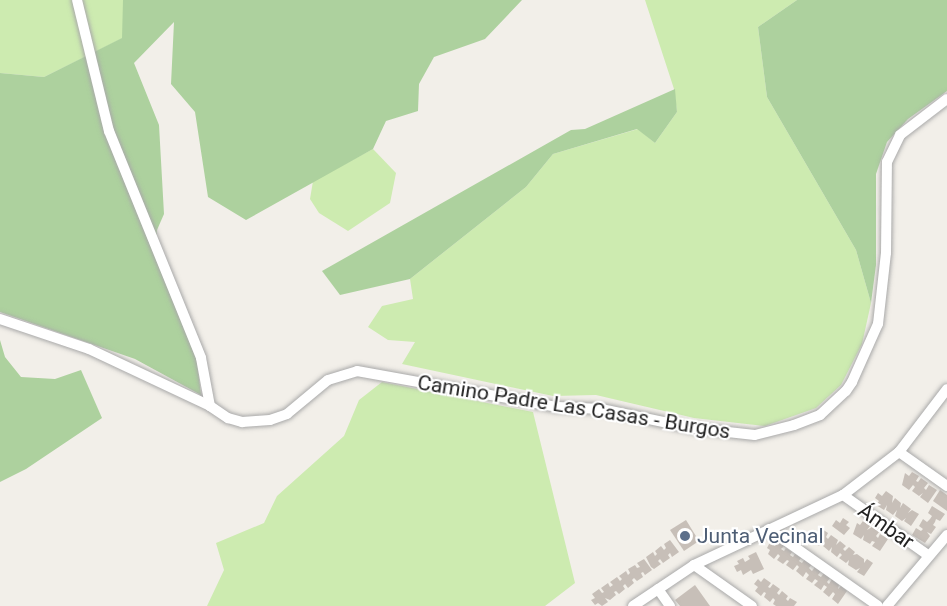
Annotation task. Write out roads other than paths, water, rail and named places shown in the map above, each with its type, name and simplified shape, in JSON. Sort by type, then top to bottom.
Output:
[{"type":"street","points":[[77,0],[109,131],[201,358],[210,406]]},
{"type":"street","name":"Camino Padre Las Casas - Burgos","points":[[0,319],[89,349],[210,406],[228,418],[254,423],[287,414],[328,380],[357,371],[558,407],[601,409],[692,428],[754,435],[794,425],[820,415],[846,391],[852,382],[878,324],[886,253],[885,176],[890,152],[907,127],[947,99]]},
{"type":"street","points":[[633,606],[694,565],[843,495],[899,452],[947,389]]},
{"type":"street","points":[[899,452],[947,486]]},
{"type":"street","name":"Ámbar","points":[[843,495],[929,556]]},
{"type":"street","points":[[769,529],[878,606]]},
{"type":"street","points":[[887,606],[947,535]]},
{"type":"street","points":[[694,565],[752,606]]},
{"type":"street","points":[[658,589],[670,606]]},
{"type":"place","name":"Junta Vecinal","points":[[685,536]]}]
